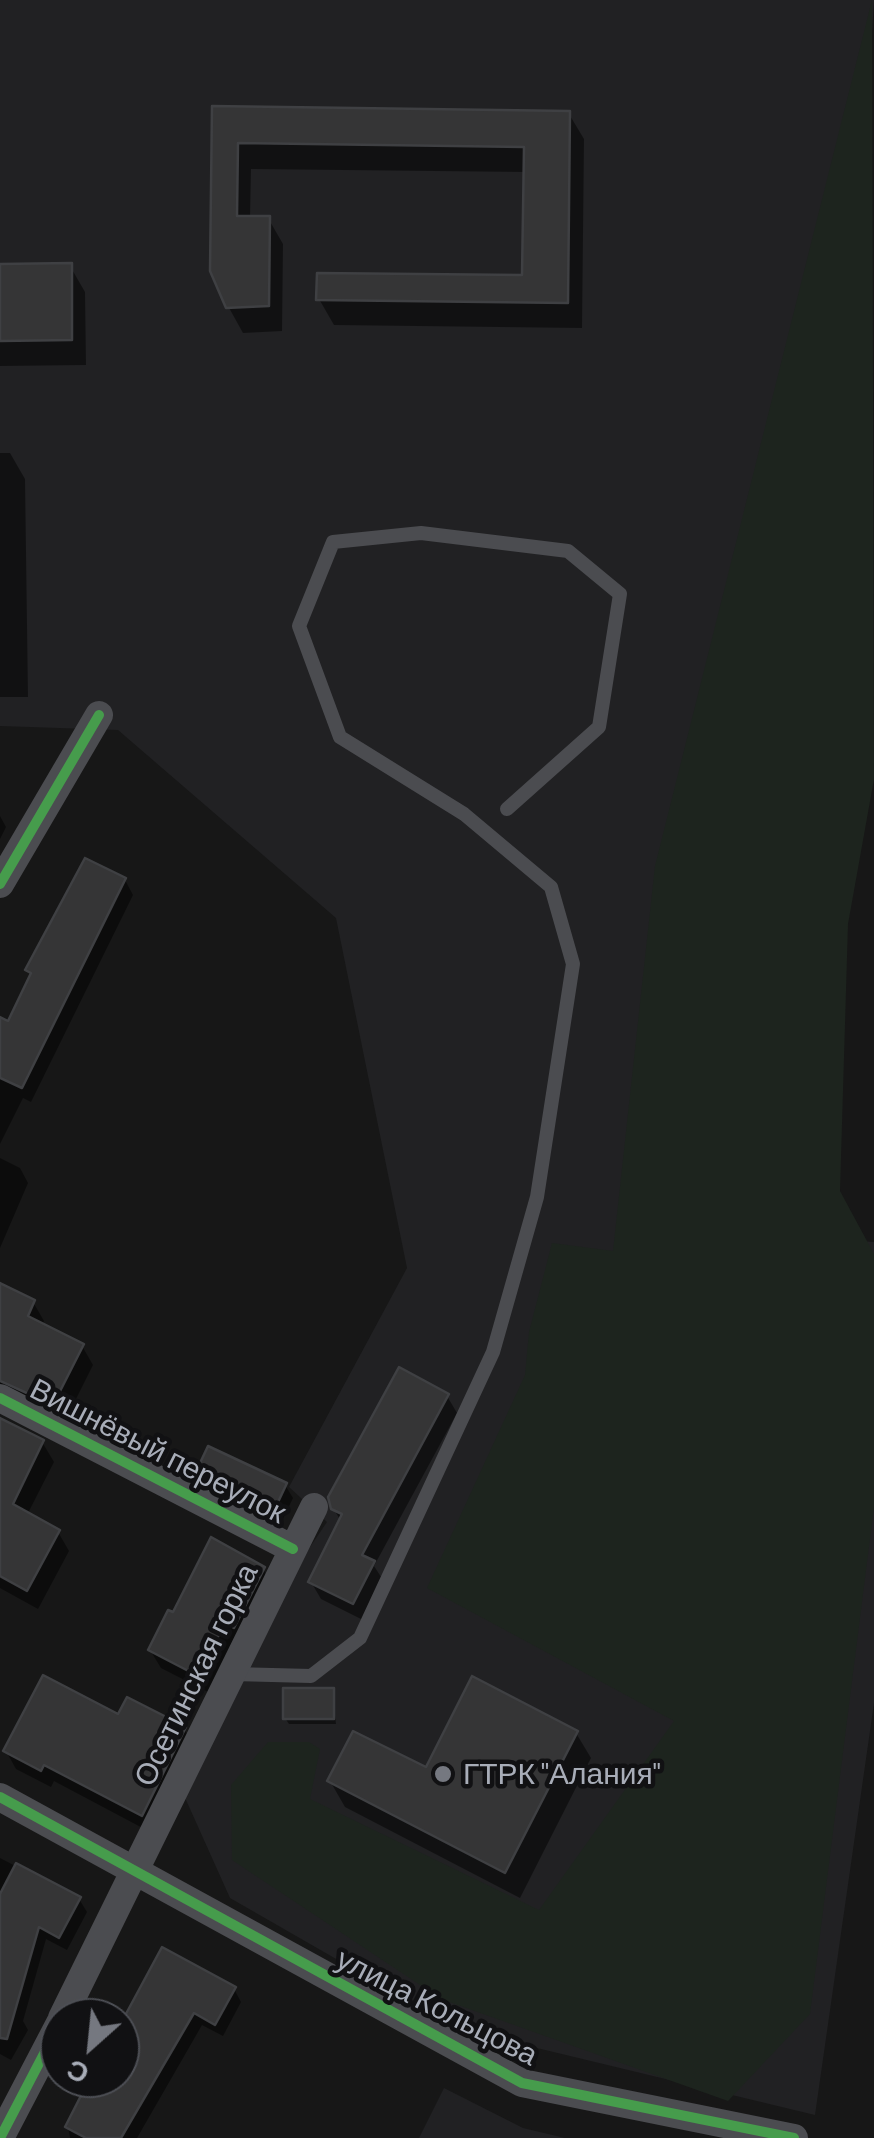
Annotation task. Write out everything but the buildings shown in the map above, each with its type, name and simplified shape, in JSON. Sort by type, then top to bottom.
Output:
[{"type":"street","points":[[0,884],[98,715]]},
{"type":"street","name":"Вишнёвый переулок","points":[[0,1398],[293,1548]]},
{"type":"street","name":"Осетинская горка","points":[[72,1998],[138,1872],[314,1507]]},
{"type":"street","name":"улица Кольцова","points":[[0,1797],[522,2084],[794,2138]]},
{"type":"street","name":"Осетинская горка","points":[[0,2138],[40,2061]]},
{"type":"lane","points":[[232,1674],[311,1676],[360,1638],[493,1352],[537,1197],[573,964],[552,887],[464,814],[340,738],[299,626],[333,542],[421,533],[568,551],[620,594],[600,727],[507,809]]},
{"type":"shaded area","points":[[0,0],[874,0],[801,1237],[874,1242],[874,1703],[815,2115],[458,2029],[230,1898],[182,1791],[291,1575],[327,1522],[289,1487],[407,1268],[336,918],[118,730],[0,726]]},
{"type":"shaded area","points":[[872,0],[874,779],[848,924],[840,1191],[874,1254],[874,1507],[810,2014],[728,2101],[441,1999],[232,1860],[231,1785],[268,1742],[309,1742],[320,1749],[310,1799],[539,1910],[674,1721],[427,1588],[525,1375],[529,1332],[552,1243],[613,1251],[655,866]]},
{"type":"shaded area","points":[[444,2088],[523,2128],[565,2138],[419,2138]]},
{"type":"cycle path","points":[[0,884],[99,715]]},
{"type":"cycle path","points":[[0,1398],[293,1549]]},
{"type":"cycle path","points":[[0,1797],[522,2083],[794,2138]]},
{"type":"cycle path","points":[[0,2138],[40,2061]]},
{"type":"place","name":"ГТРК \"Алания\"","points":[[443,1774]]}]
